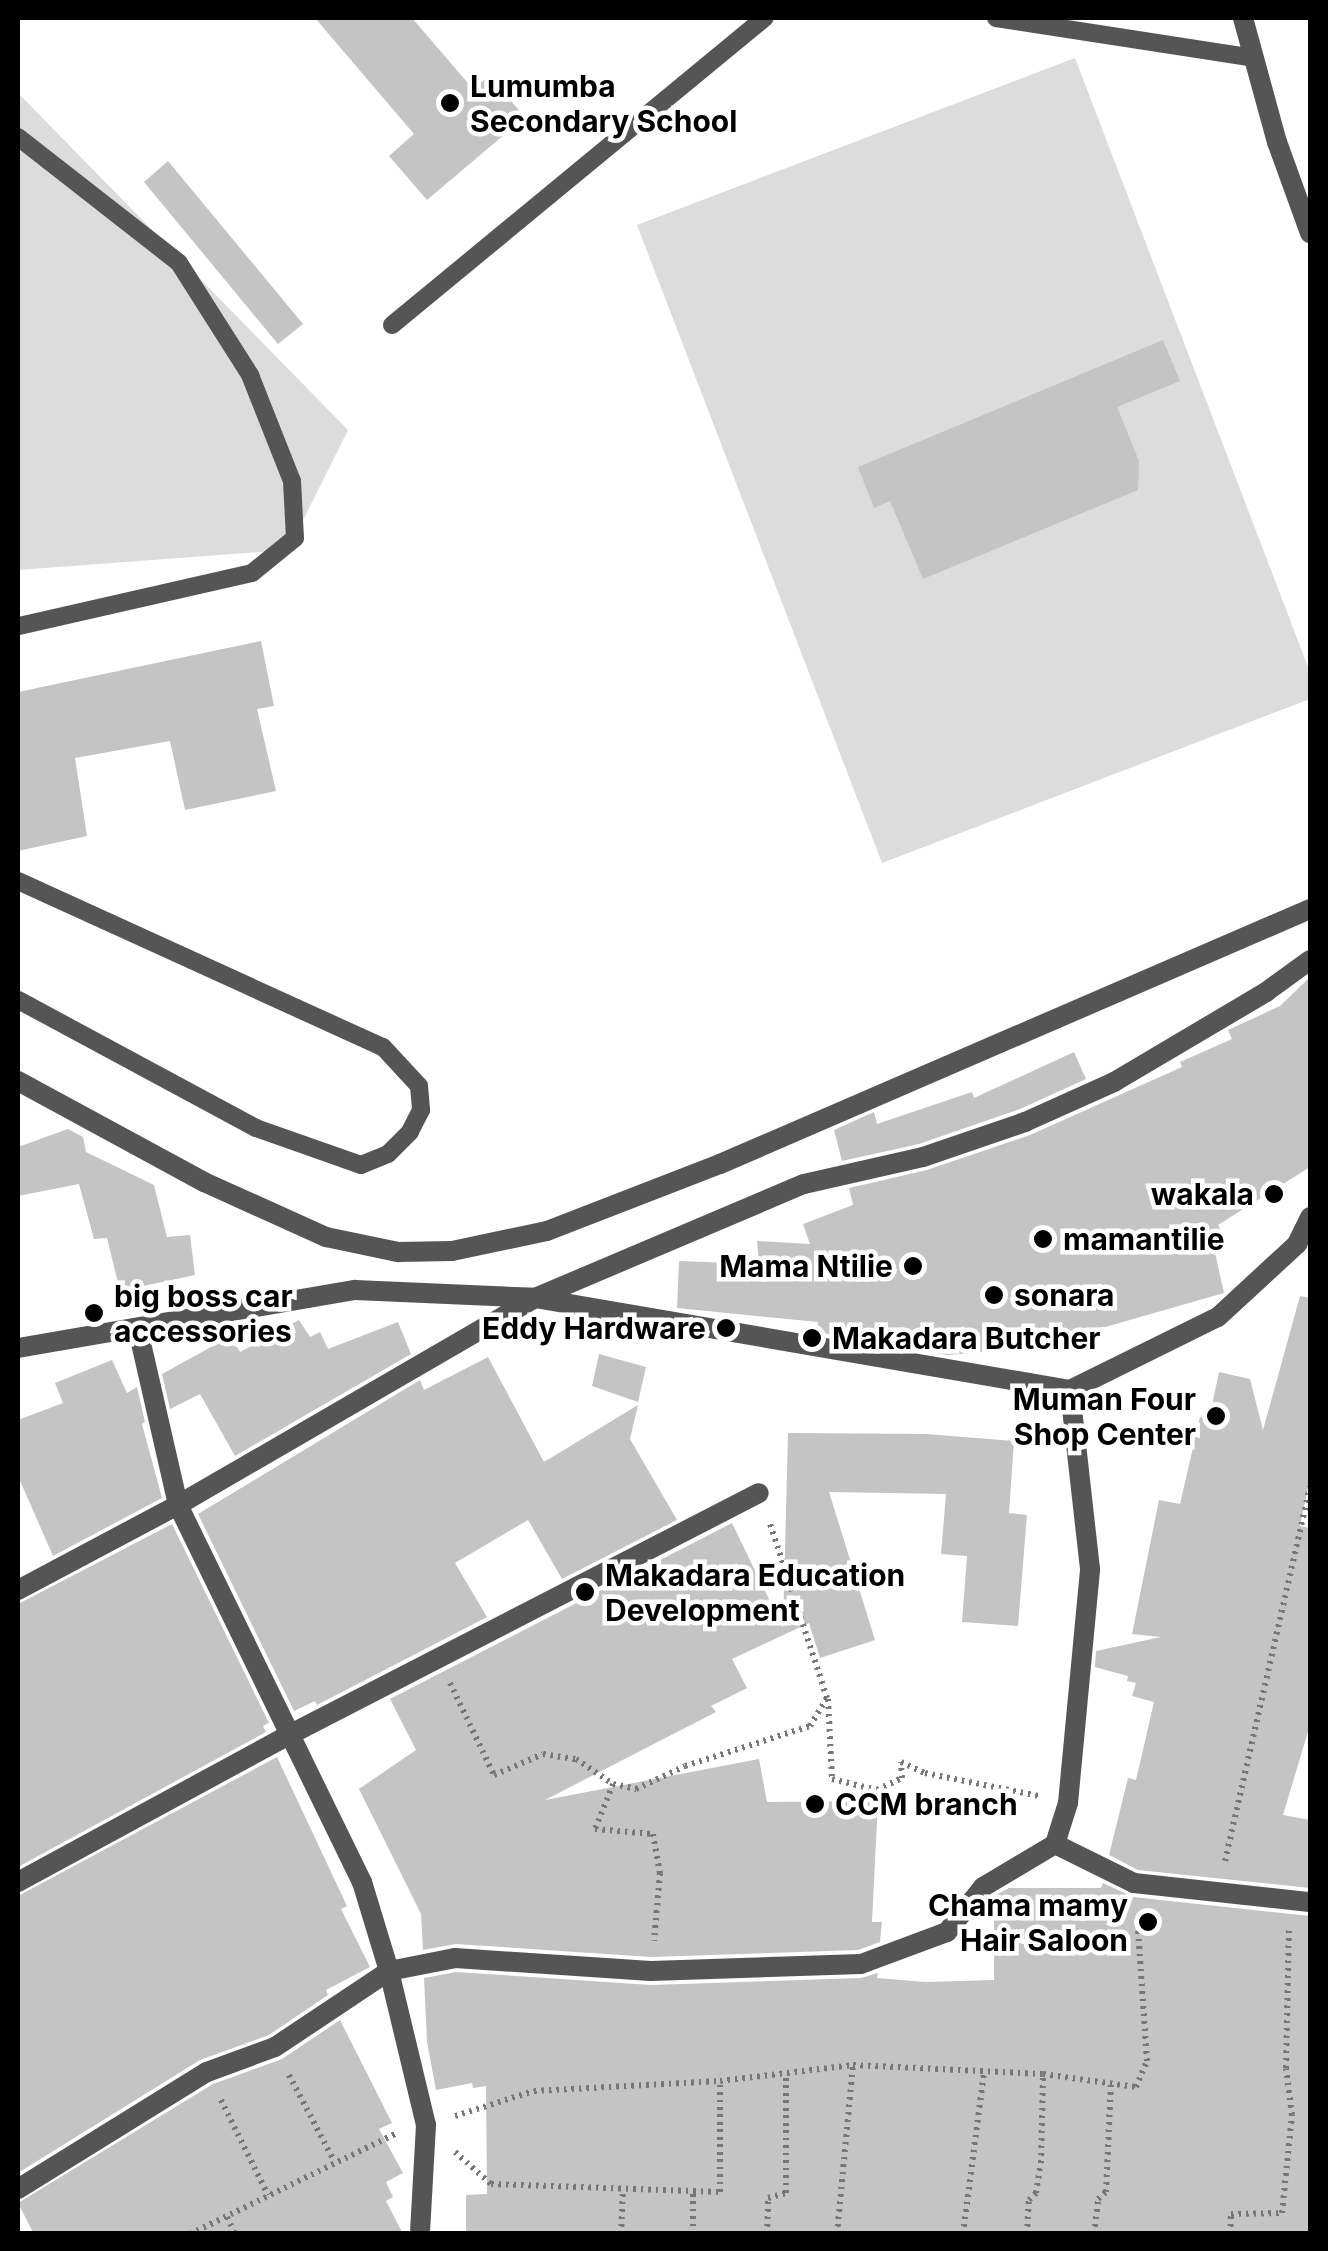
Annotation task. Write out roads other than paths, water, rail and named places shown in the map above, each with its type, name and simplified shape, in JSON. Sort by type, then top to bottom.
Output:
[{"type":"street","points":[[1243,18],[1277,142],[1310,233]]},
{"type":"street","points":[[18,1081],[204,1182],[326,1237],[398,1252],[452,1251],[547,1231],[720,1164],[1310,909]]},
{"type":"street","points":[[18,1590],[178,1505],[535,1298],[804,1184],[923,1157],[1025,1122],[1114,1082],[1266,992],[1310,960]]},
{"type":"street","points":[[18,1348],[355,1290],[535,1298],[1070,1390],[1218,1317],[1297,1244],[1310,1217]]},
{"type":"street","points":[[138,1330],[178,1505],[362,1882],[390,1971],[426,2125],[420,2234]]},
{"type":"street","points":[[18,2189],[207,2072],[274,2047],[390,1971],[456,1958],[651,1972],[861,1964],[947,1932],[983,1886],[1055,1844],[1068,1803],[1090,1569],[1070,1390]]},
{"type":"street","points":[[18,1882],[290,1734],[759,1494]]},
{"type":"street","points":[[1055,1844],[1134,1883],[1301,1900]]},
{"type":"lane","points":[[392,325],[765,18]]},
{"type":"lane","points":[[996,18],[1254,58]]},
{"type":"lane","points":[[18,138],[178,263],[250,375],[292,481],[295,538],[252,573],[18,626]]},
{"type":"lane","points":[[18,882],[383,1048],[419,1086],[421,1110],[410,1132],[388,1154],[361,1165],[256,1128],[18,1000]]},
{"type":"place","name":"Lumumba Secondary School","points":[[450,103]]},
{"type":"place","name":"wakala","points":[[1274,1194]]},
{"type":"place","name":"mamantilie","points":[[1043,1239]]},
{"type":"place","name":"Mama Ntilie","points":[[913,1266]]},
{"type":"place","name":"sonara","points":[[994,1295]]},
{"type":"place","name":"big boss car accessories","points":[[94,1313]]},
{"type":"place","name":"Eddy Hardware","points":[[726,1328]]},
{"type":"place","name":"Makadara Butcher","points":[[812,1338]]},
{"type":"place","name":"Muman Four Shop Center","points":[[1216,1416]]},
{"type":"place","name":"Makadara Education Development","points":[[585,1592]]},
{"type":"place","name":"CCM branch","points":[[815,1804]]},
{"type":"place","name":"Chama mamy Hair Saloon","points":[[1148,1922]]}]
